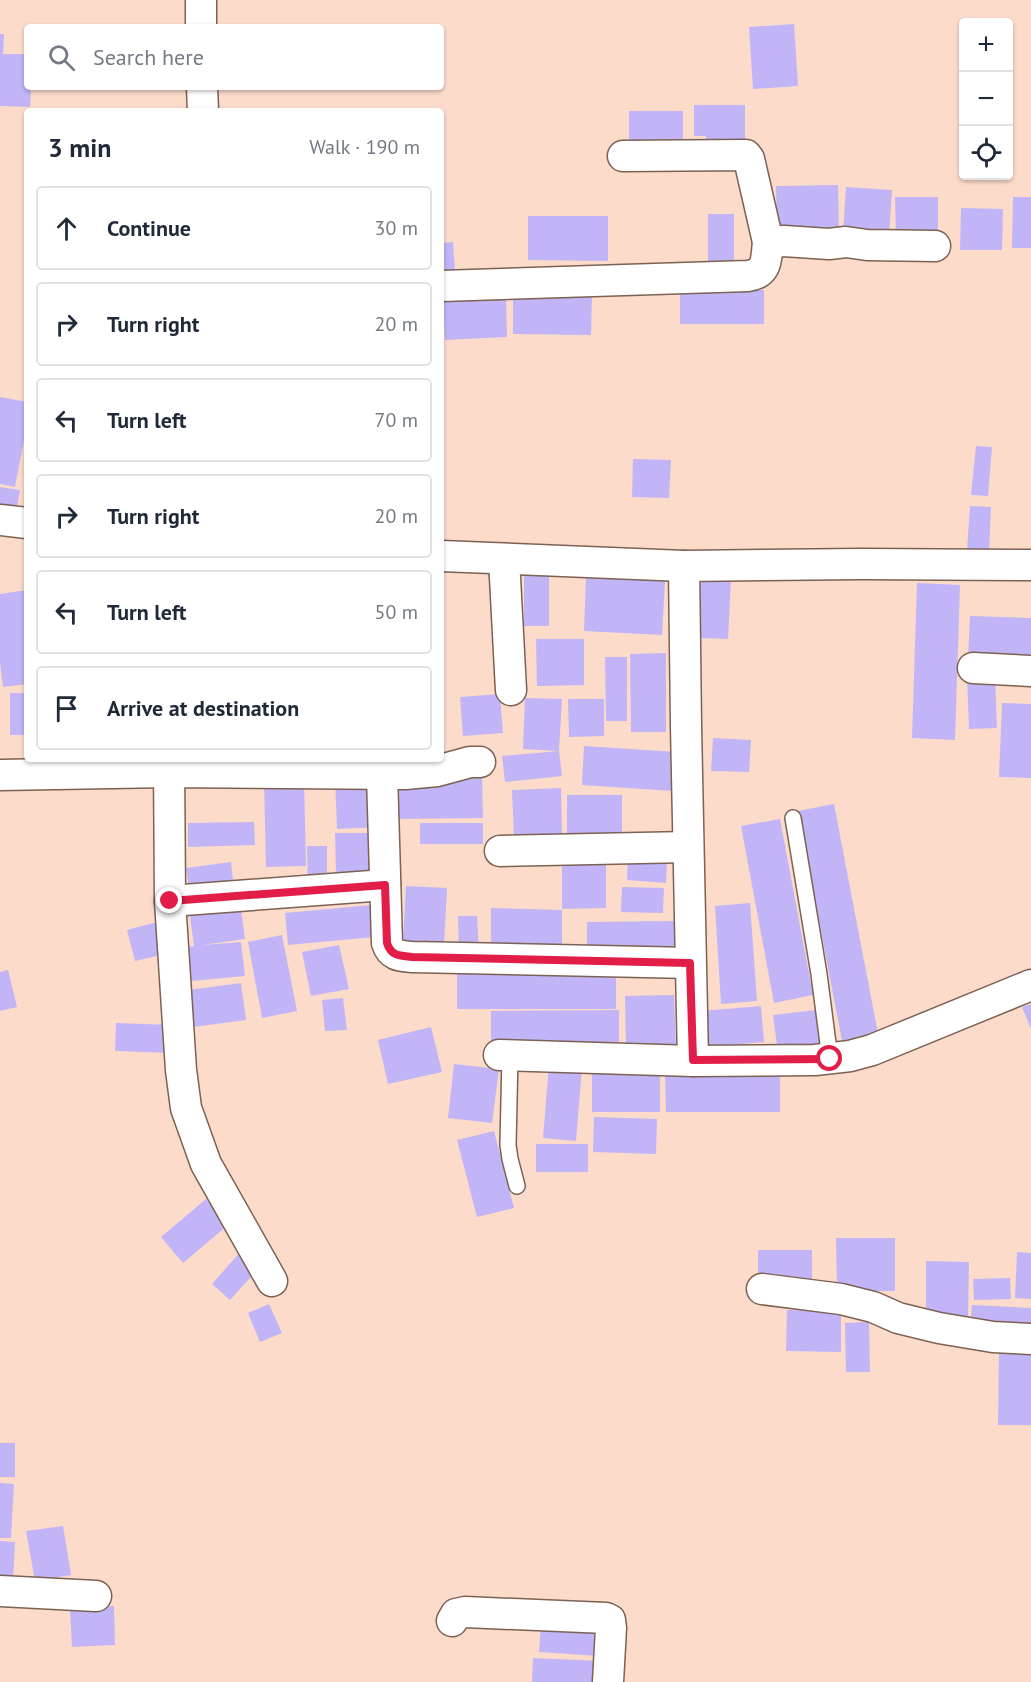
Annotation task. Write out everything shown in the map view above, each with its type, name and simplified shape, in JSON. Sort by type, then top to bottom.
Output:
[{"type":"street","points":[[201,0],[201,24]]},
{"type":"street","points":[[202,90],[203,108]]},
{"type":"street","points":[[444,286],[747,276],[760,272],[765,264],[768,242],[749,159],[746,155],[623,156]]},
{"type":"street","points":[[768,242],[829,244],[846,242],[867,245],[935,246]]},
{"type":"street","points":[[0,520],[24,523]]},
{"type":"street","points":[[444,556],[684,566],[1031,565]]},
{"type":"street","points":[[504,559],[511,690]]},
{"type":"street","points":[[684,566],[693,1060]]},
{"type":"street","points":[[973,668],[1031,671]]},
{"type":"street","points":[[0,775],[169,765],[405,774],[437,771],[470,762],[480,762]]},
{"type":"street","points":[[169,765],[170,901],[181,1070],[186,1108],[206,1164],[272,1281]]},
{"type":"street","points":[[382,774],[387,943],[391,952],[412,957],[690,963]]},
{"type":"street","points":[[500,851],[688,847]]},
{"type":"street","points":[[170,901],[385,885]]},
{"type":"street","points":[[505,1055],[693,1060],[830,1059],[872,1050],[1031,985]]},
{"type":"street","points":[[762,1289],[841,1299],[873,1307],[898,1318],[939,1328],[993,1337],[1031,1339]]},
{"type":"street","points":[[0,1591],[96,1596]]},
{"type":"street","points":[[452,1621],[456,1614],[465,1612],[606,1618],[610,1620],[611,1628],[608,1682]]},
{"type":"lane","points":[[793,818],[819,974],[830,1059]]},
{"type":"lane","points":[[505,1055],[508,1145],[517,1186]]},
{"type":"building","points":[[794,24],[798,86],[753,89],[749,27]]},
{"type":"building","points":[[0,34],[4,34],[3,54],[24,54],[24,90],[31,90],[30,107],[0,106]]},
{"type":"building","points":[[694,105],[745,105],[745,142],[706,142],[706,136],[694,136]]},
{"type":"building","points":[[629,111],[683,111],[683,141],[629,141]]},
{"type":"building","points":[[838,185],[839,233],[777,234],[776,186]]},
{"type":"building","points":[[846,187],[892,190],[889,235],[843,233]]},
{"type":"building","points":[[895,197],[938,197],[938,237],[896,237]]},
{"type":"building","points":[[1013,197],[1031,197],[1031,248],[1012,248]]},
{"type":"building","points":[[961,208],[1003,209],[1002,250],[960,250]]},
{"type":"building","points":[[708,214],[734,214],[734,270],[708,270]]},
{"type":"building","points":[[528,216],[608,216],[608,261],[528,260]]},
{"type":"building","points":[[453,242],[455,271],[444,271],[444,243]]},
{"type":"building","points":[[680,289],[764,290],[764,324],[680,324]]},
{"type":"building","points":[[513,296],[592,297],[591,335],[513,334]]},
{"type":"building","points":[[506,298],[507,337],[445,340],[444,301]]},
{"type":"building","points":[[0,397],[24,401],[24,440],[15,487],[0,484]]},
{"type":"building","points":[[976,446],[992,447],[988,496],[971,495]]},
{"type":"building","points":[[633,459],[671,460],[669,498],[632,497]]},
{"type":"building","points":[[0,487],[20,490],[15,518],[0,515]]},
{"type":"building","points":[[970,506],[991,507],[989,552],[967,551]]},
{"type":"building","points":[[524,567],[549,567],[549,626],[524,626]]},
{"type":"building","points":[[701,576],[731,578],[728,639],[698,638]]},
{"type":"building","points":[[586,577],[665,581],[662,635],[584,631]]},
{"type":"building","points":[[917,583],[960,585],[955,740],[912,738]]},
{"type":"building","points":[[24,590],[24,684],[3,687],[0,662],[0,594]]},
{"type":"building","points":[[970,616],[1031,618],[1031,660],[968,658]]},
{"type":"building","points":[[536,639],[584,639],[584,685],[537,686]]},
{"type":"building","points":[[666,653],[666,732],[631,732],[630,654]]},
{"type":"building","points":[[605,657],[627,657],[627,721],[606,721]]},
{"type":"building","points":[[995,675],[997,728],[969,729],[967,677]]},
{"type":"building","points":[[10,693],[24,693],[24,735],[10,735]]},
{"type":"building","points":[[500,694],[503,733],[463,736],[460,697]]},
{"type":"building","points":[[525,698],[562,699],[559,751],[523,749]]},
{"type":"building","points":[[568,699],[604,699],[604,736],[569,737]]},
{"type":"building","points":[[1002,703],[1031,704],[1031,778],[999,777]]},
{"type":"building","points":[[713,738],[751,740],[749,772],[711,771]]},
{"type":"building","points":[[584,746],[676,752],[673,791],[582,785]]},
{"type":"building","points":[[559,751],[562,776],[505,782],[502,756]]},
{"type":"building","points":[[378,776],[380,827],[337,829],[335,777]]},
{"type":"building","points":[[482,776],[483,818],[398,819],[397,777]]},
{"type":"building","points":[[304,779],[306,866],[266,867],[264,780]]},
{"type":"building","points":[[561,788],[562,834],[514,836],[512,790]]},
{"type":"building","points":[[567,795],[622,795],[622,846],[567,847]]},
{"type":"building","points":[[834,804],[880,1044],[844,1051],[798,811]]},
{"type":"building","points":[[780,819],[813,995],[774,1003],[741,826]]},
{"type":"building","points":[[254,822],[255,845],[188,847],[188,823]]},
{"type":"building","points":[[420,823],[483,823],[483,844],[420,844]]},
{"type":"building","points":[[335,833],[381,833],[381,871],[336,872]]},
{"type":"building","points":[[307,846],[327,846],[327,887],[308,887]]},
{"type":"building","points":[[562,854],[606,854],[606,908],[562,909]]},
{"type":"building","points":[[628,854],[667,857],[666,883],[627,880]]},
{"type":"building","points":[[231,862],[234,890],[190,895],[186,868]]},
{"type":"building","points":[[406,886],[447,888],[444,946],[403,943]]},
{"type":"building","points":[[622,887],[664,888],[663,913],[621,912]]},
{"type":"building","points":[[240,902],[245,939],[202,945],[241,942],[245,976],[191,981],[188,947],[194,946],[189,908]]},
{"type":"building","points":[[750,903],[757,1001],[721,1004],[715,906]]},
{"type":"building","points":[[372,905],[375,937],[288,945],[285,913]]},
{"type":"building","points":[[491,908],[562,910],[562,956],[491,954]]},
{"type":"building","points":[[458,916],[477,916],[479,952],[459,953]]},
{"type":"building","points":[[161,921],[169,953],[135,961],[127,930]]},
{"type":"building","points":[[675,921],[675,959],[587,959],[587,922]]},
{"type":"building","points":[[282,935],[297,1011],[262,1018],[248,942]]},
{"type":"building","points":[[339,945],[349,989],[311,996],[302,952]]},
{"type":"building","points":[[457,968],[616,968],[616,1009],[457,1009]]},
{"type":"building","points":[[8,970],[17,1007],[0,1011],[0,972]]},
{"type":"building","points":[[241,983],[246,1020],[193,1027],[189,990]]},
{"type":"building","points":[[674,995],[676,1047],[626,1048],[625,996]]},
{"type":"building","points":[[343,998],[347,1030],[325,1031],[322,1000]]},
{"type":"building","points":[[1031,1004],[1031,1029],[1022,1007]]},
{"type":"building","points":[[761,1006],[764,1042],[705,1047],[702,1011]]},
{"type":"building","points":[[619,1010],[619,1042],[491,1043],[491,1011]]},
{"type":"building","points":[[817,1010],[822,1048],[778,1053],[773,1015]]},
{"type":"building","points":[[116,1023],[172,1025],[171,1053],[115,1051]]},
{"type":"building","points":[[431,1027],[442,1072],[388,1084],[378,1040]]},
{"type":"building","points":[[454,1064],[499,1069],[492,1123],[448,1118]]},
{"type":"building","points":[[549,1065],[582,1068],[576,1141],[543,1138]]},
{"type":"building","points":[[592,1068],[660,1068],[660,1112],[592,1112]]},
{"type":"building","points":[[665,1071],[780,1071],[780,1112],[666,1112]]},
{"type":"building","points":[[594,1117],[657,1119],[656,1154],[593,1152]]},
{"type":"building","points":[[494,1131],[514,1208],[477,1217],[457,1140]]},
{"type":"building","points":[[536,1144],[588,1144],[588,1172],[536,1172]]},
{"type":"building","points":[[206,1199],[228,1225],[183,1263],[161,1237]]},
{"type":"building","points":[[836,1238],[895,1238],[895,1291],[837,1291]]},
{"type":"building","points":[[242,1250],[261,1266],[230,1300],[212,1284]]},
{"type":"building","points":[[758,1250],[812,1250],[812,1287],[758,1287]]},
{"type":"building","points":[[1017,1252],[1031,1253],[1031,1299],[1015,1298]]},
{"type":"building","points":[[926,1261],[969,1262],[968,1318],[926,1317]]},
{"type":"building","points":[[1010,1278],[1011,1299],[974,1300],[973,1279]]},
{"type":"building","points":[[269,1304],[282,1333],[260,1342],[248,1313]]},
{"type":"building","points":[[972,1305],[1031,1308],[1031,1331],[970,1328]]},
{"type":"building","points":[[787,1310],[841,1311],[841,1352],[786,1351]]},
{"type":"building","points":[[869,1322],[870,1372],[846,1372],[845,1323]]},
{"type":"building","points":[[999,1351],[1031,1352],[1031,1425],[998,1425]]},
{"type":"building","points":[[0,1443],[15,1443],[15,1477],[0,1477]]},
{"type":"building","points":[[0,1483],[14,1484],[11,1538],[0,1538]]},
{"type":"building","points":[[63,1526],[71,1575],[35,1581],[26,1531]]},
{"type":"building","points":[[0,1541],[15,1542],[13,1580],[0,1580]]},
{"type":"building","points":[[114,1606],[115,1645],[72,1647],[70,1608]]},
{"type":"building","points":[[541,1625],[600,1628],[598,1656],[539,1652]]},
{"type":"building","points":[[533,1658],[600,1661],[599,1682],[532,1682]]},
{"type":"route","points":[[170,901],[385,885],[387,943],[391,952],[396,955],[690,963],[693,1060],[830,1059]]}]
